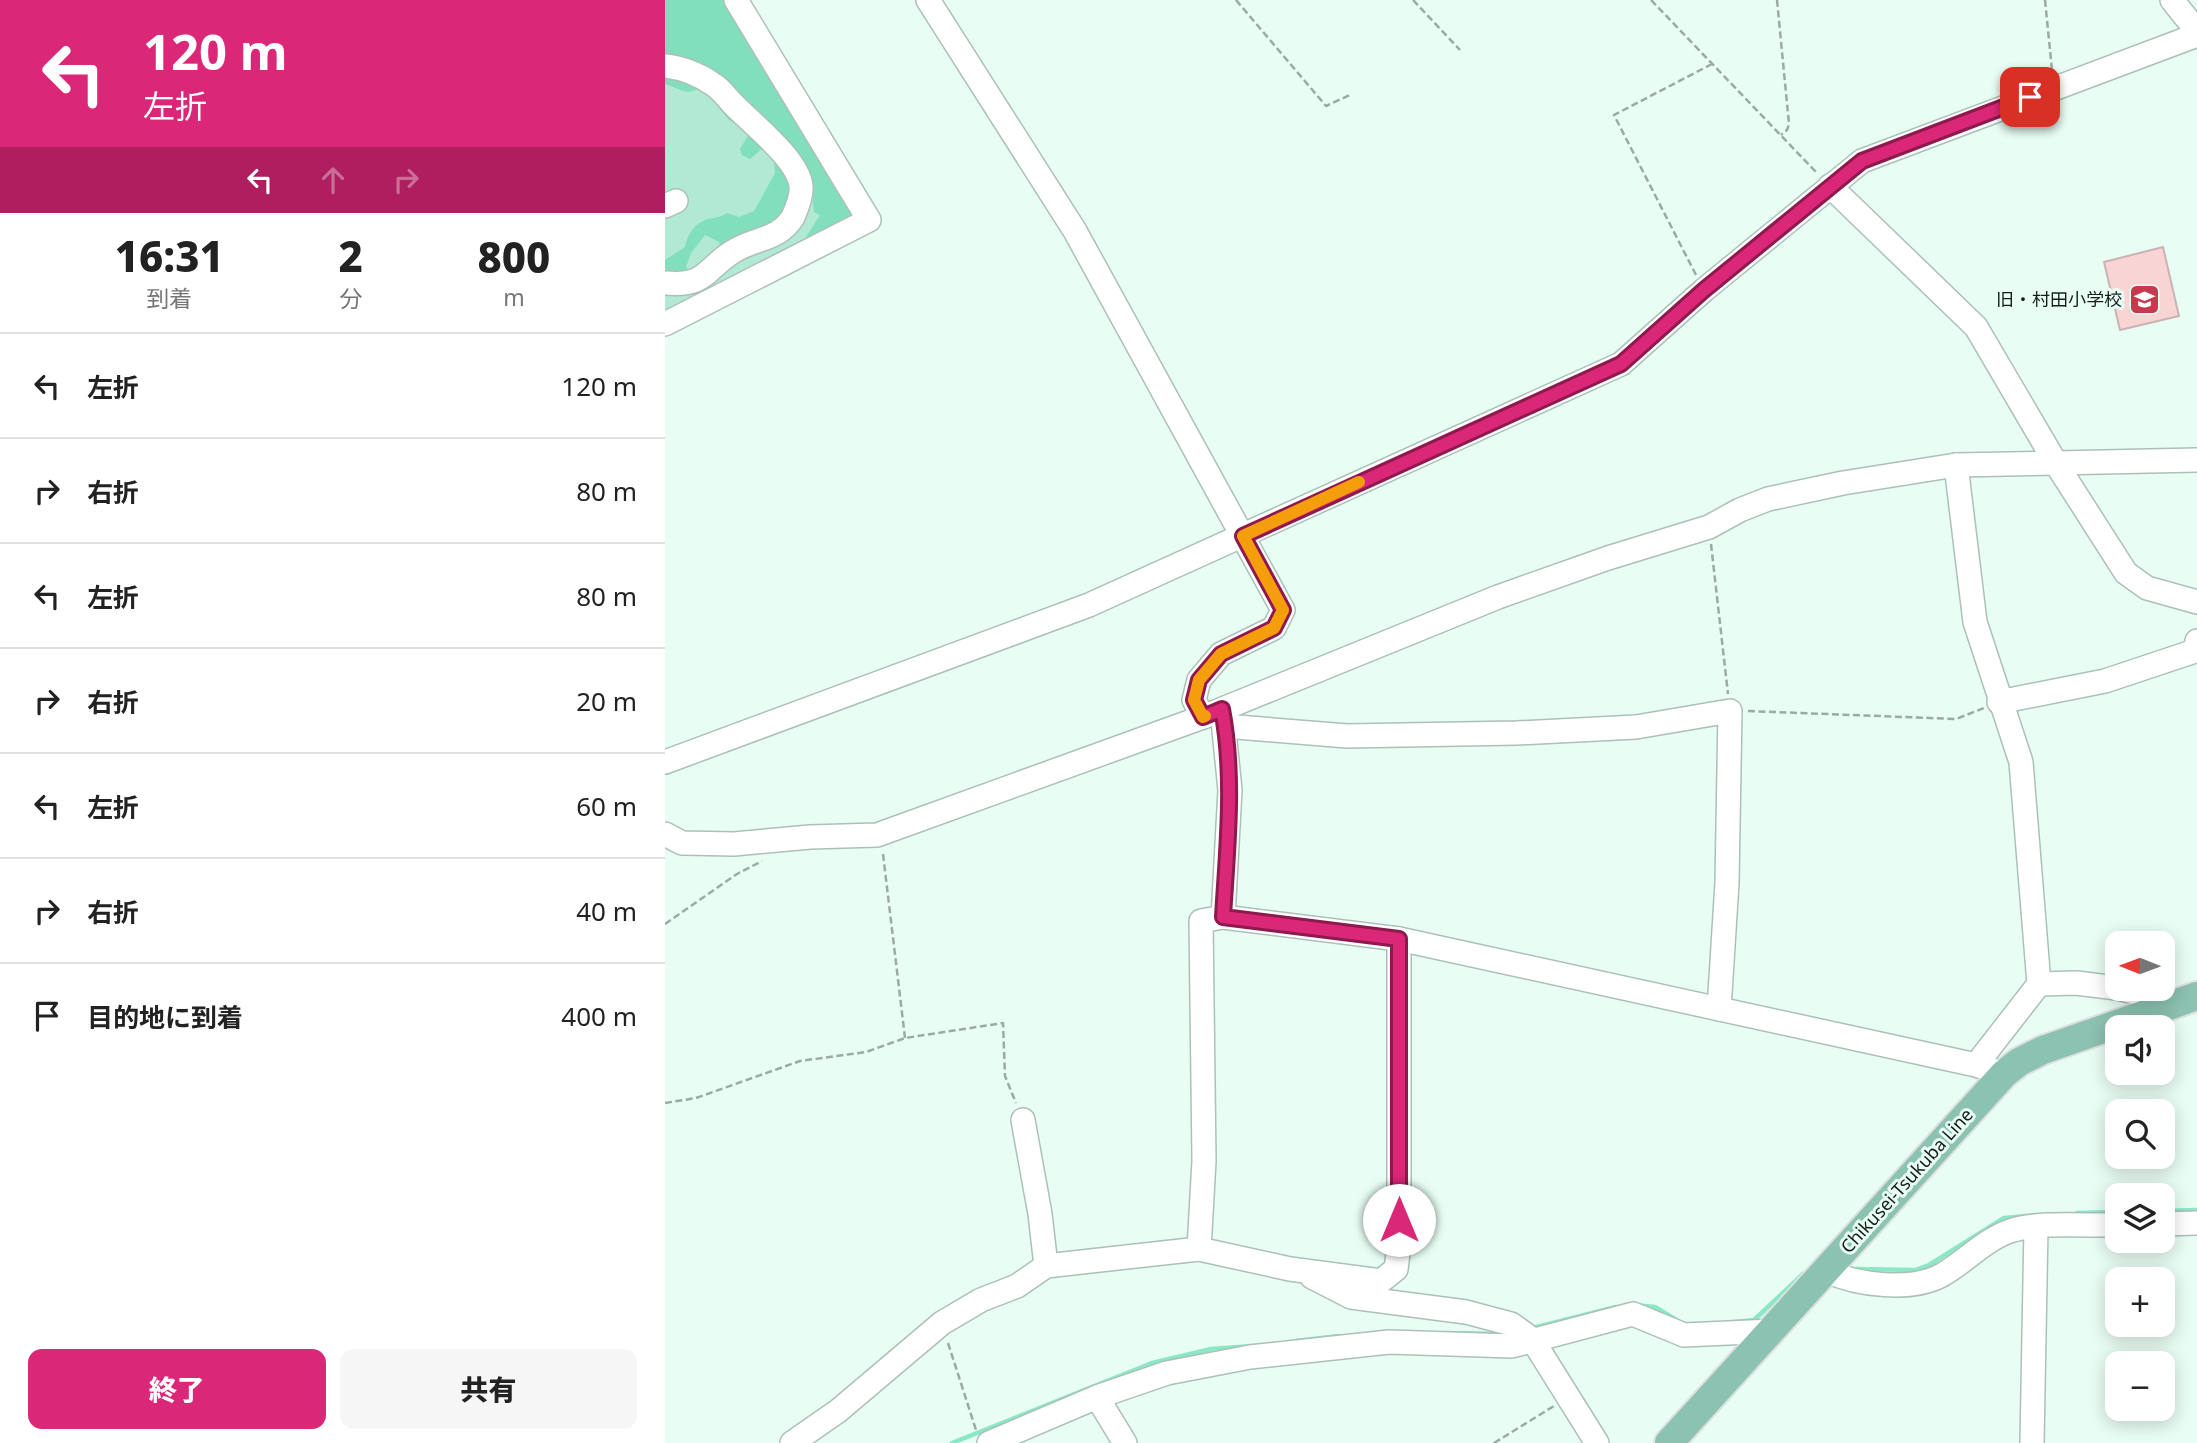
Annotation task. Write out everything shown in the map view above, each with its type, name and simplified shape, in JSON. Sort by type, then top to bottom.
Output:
[{"type":"main road","name":"Chikusei-Tsukuba Line","points":[[1669,1443],[2004,1074],[2019,1062],[2043,1051],[2192,1001]]},
{"type":"street","points":[[665,324],[869,219],[737,0]]},
{"type":"street","points":[[928,0],[1075,231],[1283,610],[1274,628],[1221,654],[1199,680],[1194,700],[1217,717],[1347,736],[1517,733],[1636,727],[1730,711],[1727,883],[1719,1009]]},
{"type":"street","points":[[665,762],[1089,605],[1621,364],[1704,290],[1862,161],[2197,33],[2172,0]]},
{"type":"street","points":[[665,66],[696,74],[717,86],[780,150],[801,184],[800,198],[783,230],[768,239],[743,246],[698,280],[665,283]]},
{"type":"street","points":[[1830,186],[1976,327],[2057,465],[2126,573],[2147,589],[2197,602]]},
{"type":"street","points":[[665,834],[682,843],[734,844],[810,837],[877,835],[1217,717],[1498,597],[1608,558],[1709,527],[1768,499],[1956,465],[2197,460]]},
{"type":"street","points":[[1956,465],[1975,622],[1999,702],[2021,762],[2039,984],[1976,1065]]},
{"type":"street","points":[[1999,702],[2105,681],[2195,651],[2197,640]]},
{"type":"street","points":[[1217,717],[1230,790],[1223,917]]},
{"type":"street","points":[[1199,1249],[1204,1161],[1201,921],[1223,917],[1399,939],[1976,1065],[2004,1074]]},
{"type":"street","points":[[792,1443],[838,1411],[942,1324],[981,1300],[1017,1286],[1046,1266],[1199,1249],[1297,1270],[1381,1281],[1397,1269],[1399,939]]},
{"type":"street","points":[[2039,984],[2076,983],[2105,986]]},
{"type":"street","points":[[1023,1121],[1040,1214],[1046,1266]]},
{"type":"street","points":[[2175,1224],[2197,1223]]},
{"type":"street","points":[[1827,1270],[1847,1279],[1914,1283],[1940,1276],[1988,1242],[2010,1231],[2036,1227],[2105,1225]]},
{"type":"street","points":[[2032,1443],[2036,1227]]},
{"type":"street","points":[[1297,1270],[1351,1297],[1493,1318],[1511,1324],[1532,1339],[1597,1443]]},
{"type":"street","points":[[982,1436],[1167,1373],[1250,1357],[1389,1342],[1512,1346],[1633,1314],[1683,1335],[1772,1331]]},
{"type":"street","points":[[1097,1397],[1125,1443]]},
{"type":"path","points":[[1236,0],[1326,106],[1352,94]]},
{"type":"path","points":[[1413,0],[1460,51]]},
{"type":"path","points":[[1651,0],[1830,186]]},
{"type":"path","points":[[1777,0],[1789,124],[1781,135]]},
{"type":"path","points":[[2045,0],[2054,88]]},
{"type":"path","points":[[1704,290],[1614,115],[1712,64]]},
{"type":"path","points":[[1709,527],[1730,711],[1781,710],[1956,719],[1999,702]]},
{"type":"path","points":[[877,835],[882,851],[905,1038]]},
{"type":"path","points":[[665,924],[737,874],[761,861]]},
{"type":"path","points":[[665,1103],[696,1098],[800,1061],[866,1052],[905,1038],[1003,1023],[1006,1076],[1023,1121]]},
{"type":"path","points":[[942,1324],[982,1436]]},
{"type":"path","points":[[1494,1443],[1569,1397]]},
{"type":"green space","points":[[665,0],[850,219],[665,313]]},
{"type":"green space","points":[[665,0],[726,0],[852,208],[850,219],[811,239],[806,237],[820,215],[814,212],[812,193],[792,214],[721,249],[719,242],[705,235],[691,253],[686,267],[689,270],[687,285],[665,285],[665,260],[685,247],[694,228],[705,220],[727,213],[739,217],[754,211],[775,173],[773,151],[764,147],[750,159],[742,155],[740,149],[750,132],[729,120],[710,97],[707,84],[690,92],[665,84]]},
{"type":"building","points":[[2163,247],[2179,316],[2120,330],[2104,262]]},
{"type":"waterway","points":[[2175,1211],[2197,1210]]},
{"type":"waterway","points":[[2077,1213],[2105,1212]]},
{"type":"waterway","points":[[1856,1269],[1915,1270],[1929,1265],[2004,1218],[2036,1215]]},
{"type":"waterway","points":[[1734,1322],[1754,1320],[1803,1274]]},
{"type":"waterway","points":[[1635,1305],[1655,1307],[1678,1321]]},
{"type":"waterway","points":[[1529,1329],[1616,1307]]},
{"type":"waterway","points":[[1446,1333],[1507,1334]]},
{"type":"waterway","points":[[1296,1341],[1339,1336]]},
{"type":"waterway","points":[[952,1443],[1152,1363],[1211,1349],[1252,1346]]},
{"type":"slow traffic","points":[[1205,716],[1203,717],[1194,700],[1199,680],[1221,654],[1274,628],[1283,610],[1243,536],[1359,482]]},
{"type":"place","name":"旧・村田小学校","points":[[2145,300]]},
{"type":"route","points":[[1399,1220],[1399,939],[1223,917],[1230,790],[1225,726],[1222,709],[1203,717],[1194,700],[1199,680],[1221,654],[1274,628],[1283,610],[1243,536],[1621,364],[1704,290],[1862,161],[2030,97]]}]
